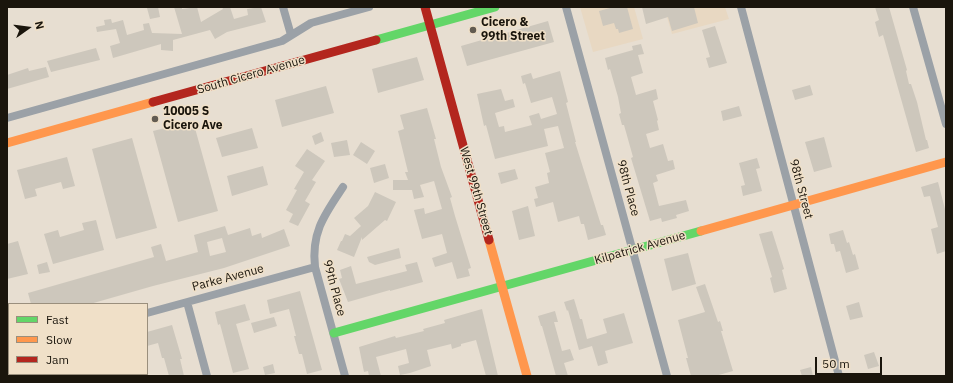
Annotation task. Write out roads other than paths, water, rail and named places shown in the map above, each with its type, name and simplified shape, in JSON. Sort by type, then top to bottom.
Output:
[{"type":"street","points":[[283,7],[291,35]]},
{"type":"street","name":"South Cicero Avenue","points":[[7,118],[282,41],[311,23],[369,7]]},
{"type":"street","name":"West 99th Street","points":[[425,7],[527,376]]},
{"type":"street","name":"South Cicero Avenue","points":[[7,143],[494,7]]},
{"type":"street","name":"98th Place","points":[[566,7],[667,376]]},
{"type":"street","name":"98th Street","points":[[740,7],[839,376]]},
{"type":"street","points":[[914,7],[946,124]]},
{"type":"street","name":"Kilpatrick Avenue","points":[[334,333],[946,162]]},
{"type":"street","name":"99th Place","points":[[343,187],[323,218],[315,239],[314,256],[315,267],[345,376]]},
{"type":"street","name":"Parke Avenue","points":[[148,313],[315,267]]},
{"type":"street","points":[[187,302],[207,376]]},
{"type":"place","name":"Cicero & 99th Street","points":[[473,30]]},
{"type":"place","name":"10005 S Cicero Ave","points":[[155,119]]}]
